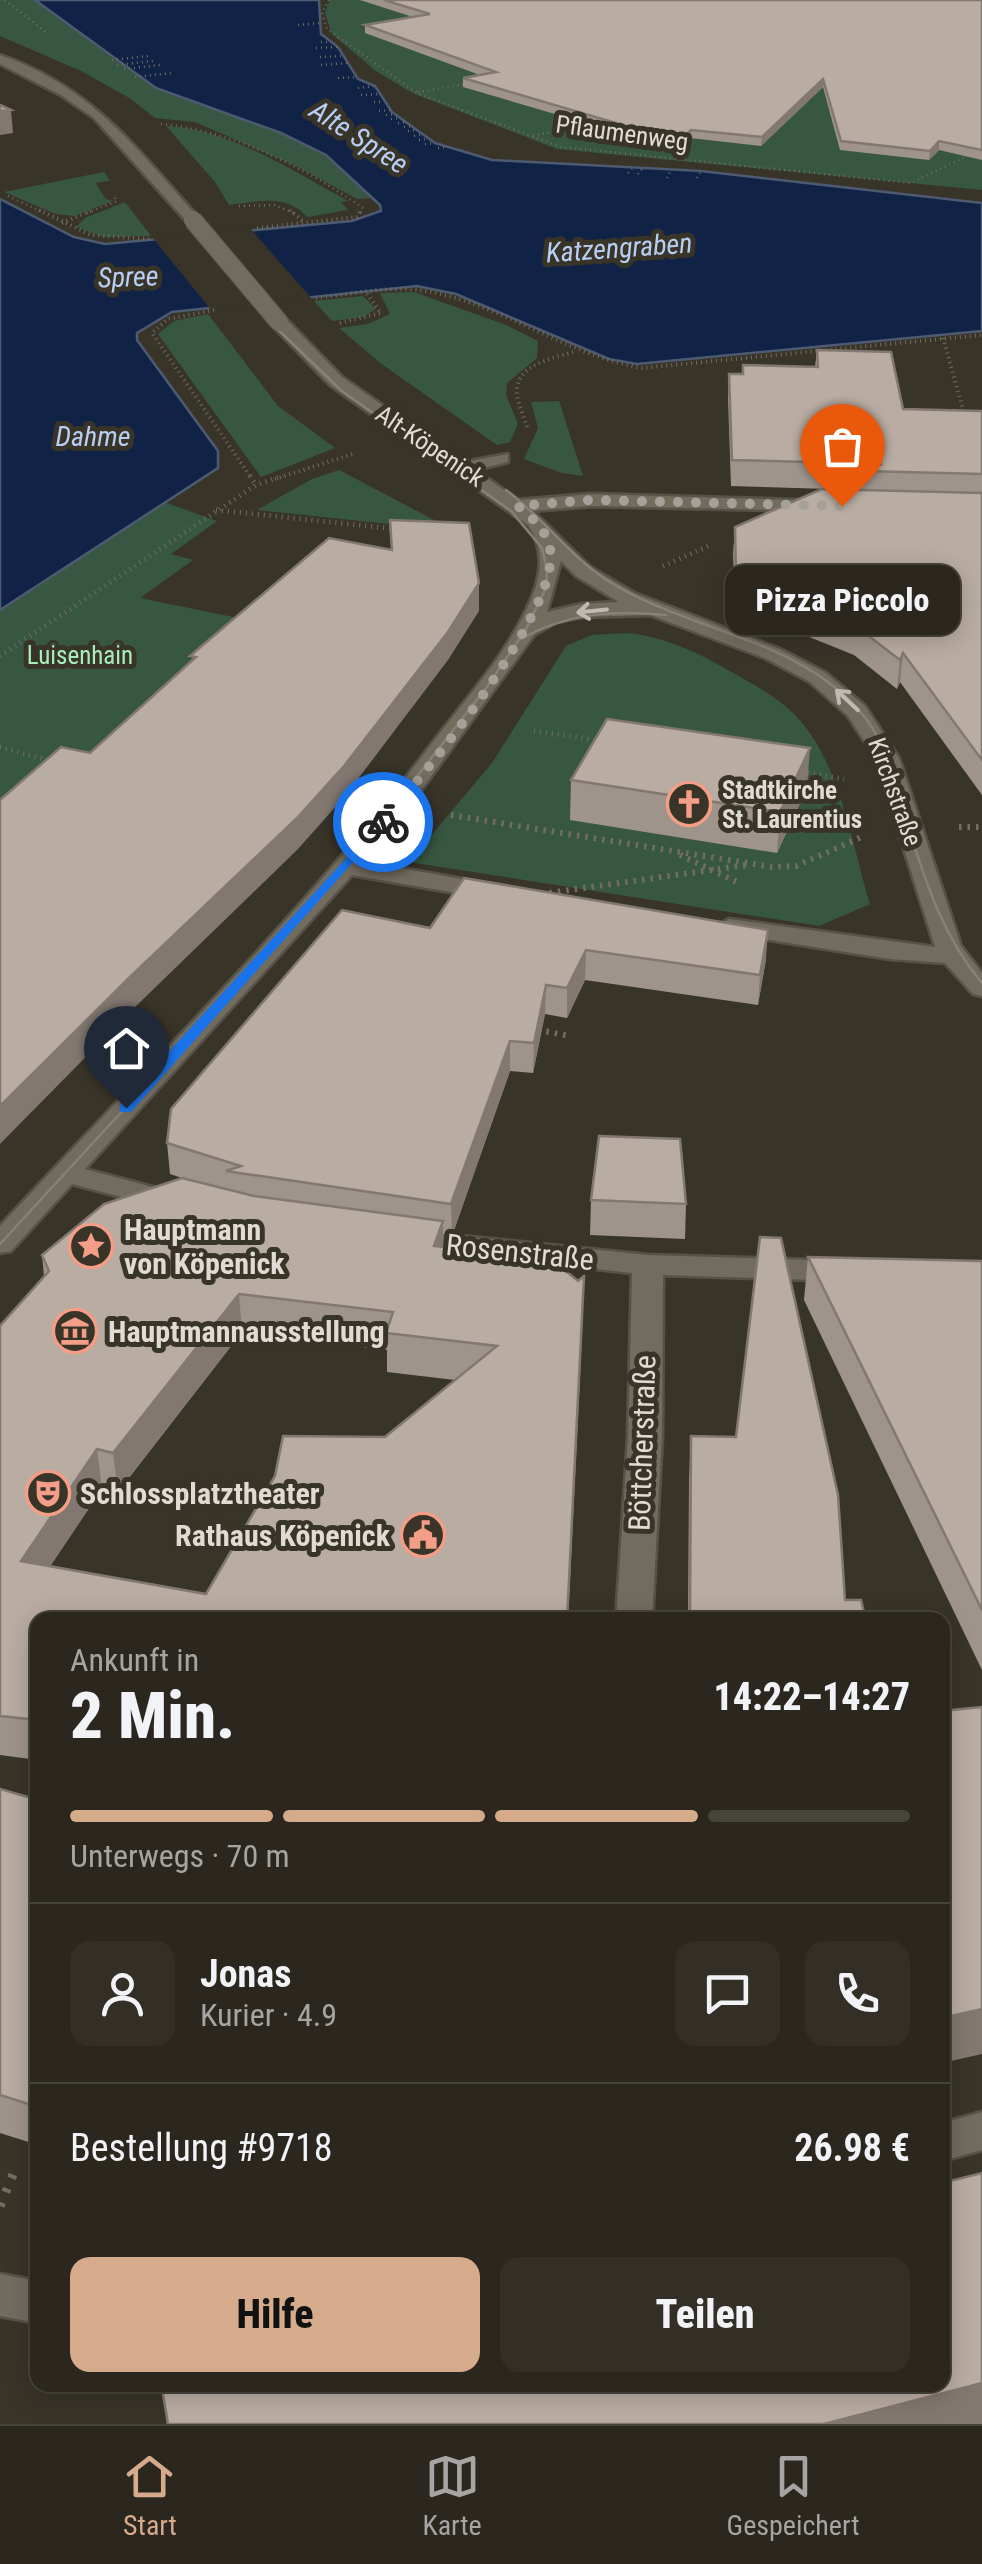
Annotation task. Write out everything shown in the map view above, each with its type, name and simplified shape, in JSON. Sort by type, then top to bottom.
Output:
[{"type":"street","name":"Alt-Köpenick","points":[[0,59],[66,92],[108,123],[336,381],[518,506],[544,532]]},
{"type":"street","points":[[462,468],[500,458]]},
{"type":"street","points":[[518,506],[591,500],[842,506]]},
{"type":"street","points":[[0,1244],[346,866],[430,764],[537,609],[549,578],[551,552],[544,532]]},
{"type":"street","name":"Kirchstraße","points":[[544,532],[568,561],[596,581],[771,652],[844,696],[864,716],[887,758],[953,956],[982,988]]},
{"type":"street","points":[[519,635],[543,621],[582,611],[622,609],[671,614]]},
{"type":"street","points":[[346,866],[520,896]]},
{"type":"street","points":[[712,924],[890,952],[953,956]]},
{"type":"street","points":[[65,1174],[210,1211]]},
{"type":"street","name":"Rosenstraße","points":[[367,1235],[648,1265],[868,1271]]},
{"type":"street","name":"Böttcherstraße","points":[[634,1612],[645,1437],[648,1265]]},
{"type":"street","points":[[950,2140],[982,2130]]},
{"type":"street","points":[[0,2295],[30,2301]]},
{"type":"path","name":"Pflaumenweg","points":[[329,0],[322,13],[327,28],[380,70],[417,93],[561,147],[911,183],[982,150]]},
{"type":"path","points":[[298,25],[320,23]]},
{"type":"path","points":[[321,42],[332,42]]},
{"type":"path","points":[[316,48],[339,51]]},
{"type":"path","points":[[326,52],[339,51]]},
{"type":"path","points":[[320,57],[339,51]]},
{"type":"path","points":[[112,60],[148,56]]},
{"type":"path","points":[[117,64],[153,61]]},
{"type":"path","points":[[321,64],[347,63]]},
{"type":"path","points":[[124,69],[160,65]]},
{"type":"path","points":[[132,75],[169,71]]},
{"type":"path","points":[[338,78],[356,76]]},
{"type":"path","points":[[417,93],[473,82]]},
{"type":"path","points":[[358,88],[375,86]]},
{"type":"path","points":[[362,95],[383,104]]},
{"type":"path","points":[[368,98],[383,104]]},
{"type":"path","points":[[374,102],[383,104]]},
{"type":"path","points":[[395,114],[388,117],[418,130],[414,136]]},
{"type":"path","points":[[532,136],[610,120]]},
{"type":"path","points":[[155,124],[198,126],[320,181],[363,208],[357,217],[252,228]]},
{"type":"path","points":[[419,140],[429,139]]},
{"type":"path","points":[[426,144],[446,146]]},
{"type":"path","points":[[667,178],[672,170]]},
{"type":"path","points":[[697,178],[701,172]]},
{"type":"path","points":[[8,196],[82,236],[103,240],[150,239]]},
{"type":"path","points":[[62,223],[118,201]]},
{"type":"path","points":[[230,207],[272,203],[290,207],[304,223]]},
{"type":"path","points":[[336,323],[381,313],[366,293]]},
{"type":"path","points":[[500,458],[514,453],[526,439],[528,423],[518,398],[521,376],[552,358],[575,352],[621,366],[662,368],[982,335]]},
{"type":"path","points":[[943,338],[966,420]]},
{"type":"path","points":[[0,656],[256,485],[353,454]]},
{"type":"path","points":[[214,510],[409,531]]},
{"type":"path","points":[[534,731],[612,743]]},
{"type":"path","points":[[0,748],[56,762]]},
{"type":"path","points":[[788,770],[847,779]]},
{"type":"path","points":[[451,815],[753,864],[796,866],[866,835]]},
{"type":"path","points":[[520,896],[753,864]]},
{"type":"path","points":[[520,1027],[570,1036]]},
{"type":"path","points":[[0,2206],[14,2172]]},
{"type":"green space","points":[[0,0],[35,0],[156,88],[281,133],[326,155],[372,198],[357,199],[296,166],[195,122],[155,118],[131,99],[81,71],[0,36]]},
{"type":"green space","points":[[330,0],[982,0],[982,190],[557,149],[412,93],[376,71],[332,34],[325,13]]},
{"type":"green space","points":[[166,126],[213,135],[260,153],[348,201],[341,202],[348,210],[307,217],[281,202],[229,205],[215,182]]},
{"type":"green space","points":[[104,172],[110,181],[95,183],[106,199],[113,201],[74,216],[56,214],[4,192]]},
{"type":"green space","points":[[125,202],[151,236],[104,237],[76,227],[85,218]]},
{"type":"green space","points":[[414,292],[506,325],[538,341],[537,358],[507,383],[506,395],[518,424],[510,442],[497,445],[383,365],[339,328],[368,324],[390,314],[380,293]]},
{"type":"green space","points":[[363,296],[376,309],[363,317],[332,321],[314,301]]},
{"type":"green space","points":[[208,314],[278,406],[335,448],[261,477],[158,334],[174,321]]},
{"type":"green space","points":[[559,401],[583,476],[524,459],[538,428],[531,402]]},
{"type":"green space","points":[[339,470],[455,531],[257,510],[312,479]]},
{"type":"green space","name":"Luisenhain","points":[[164,502],[217,521],[171,554],[193,560],[140,598],[238,618],[0,842],[0,610]]},
{"type":"green space","points":[[627,633],[664,641],[710,660],[775,698],[795,715],[816,743],[837,786],[870,904],[819,926],[409,862],[492,763],[566,646],[592,635]]},
{"type":"water","points":[[35,0],[319,0],[321,34],[338,47],[358,79],[375,86],[392,112],[435,143],[492,160],[701,171],[982,203],[982,331],[637,364],[609,359],[456,294],[417,286],[172,312],[137,333],[137,340],[218,451],[218,468],[0,610],[0,199],[74,237],[105,244],[352,221],[381,211],[380,205],[326,155],[281,133],[156,88]]},
{"type":"pier","points":[[249,227],[313,300],[212,311],[152,237]]},
{"type":"building","points":[[384,0],[982,0],[982,150],[939,141],[930,151],[841,141],[823,79],[762,137],[691,130],[685,136],[650,133],[463,78],[496,72],[365,25],[430,14]]},
{"type":"building","points":[[817,350],[891,352],[903,409],[982,411],[982,474],[864,471],[882,464],[732,460],[729,374],[743,374],[743,365],[818,367]]},
{"type":"building","points":[[822,489],[982,493],[982,760],[903,653],[900,660],[856,626],[736,580],[735,527]]},
{"type":"building","points":[[390,520],[469,523],[479,583],[448,632],[344,766],[297,818],[0,1106],[0,800],[61,747],[90,753],[196,657],[190,656],[329,538],[392,550]]},
{"type":"building","points":[[607,719],[810,748],[780,812],[571,780]]},
{"type":"building","points":[[464,878],[768,930],[760,975],[586,950],[567,988],[546,985],[534,1043],[510,1041],[451,1204],[226,1171],[241,1166],[167,1143],[171,1109],[342,910],[430,928]]},
{"type":"building","points":[[599,1136],[680,1139],[686,1204],[591,1200]]},
{"type":"building","name":"Rathaus Köpenick","points":[[182,1178],[254,1196],[443,1221],[434,1246],[551,1259],[578,1281],[584,1276],[567,1612],[30,1612],[30,1719],[0,1716],[0,1326],[49,1271],[42,1255],[104,1204]],"holes":[[[239,1294],[393,1312],[386,1333],[497,1346],[385,1437],[283,1436],[275,1476],[206,1594],[21,1561],[97,1449],[113,1453]]]},
{"type":"building","points":[[760,1237],[781,1238],[838,1495],[845,1600],[861,1600],[864,1612],[690,1612],[691,1436],[736,1437]]},
{"type":"building","points":[[808,1257],[982,1261],[982,1610]]},
{"type":"building","points":[[982,1707],[982,2009],[950,2016],[950,1710]]},
{"type":"building","points":[[0,1789],[30,1798],[30,2104],[0,2095]]},
{"type":"building","points":[[982,2173],[982,2383],[950,2391],[950,2181]]},
{"type":"building","points":[[163,2392],[947,2392],[824,2424],[168,2424]]},
{"type":"tram line","points":[[0,1244],[343,871],[487,687],[526,629],[546,588],[542,548],[511,511],[342,391],[270,322]]},
{"type":"tram line","points":[[506,490],[586,564],[615,585],[647,602],[782,655],[842,693],[877,736],[940,915],[982,983]]},
{"type":"tram line","points":[[521,639],[591,615],[666,615]]},
{"type":"way so far","points":[[383,822],[482,693],[540,601],[549,578],[550,545],[535,521],[518,506],[591,500],[842,506]]},
{"type":"place","name":"Pizza Piccolo","points":[[842,506]]},
{"type":"place","name":"Stadtkirche St. Laurentius","points":[[689,804]]},
{"type":"place","name":"Hauptmann von Köpenick","points":[[91,1246]]},
{"type":"place","name":"Hauptmannausstellung","points":[[75,1331]]},
{"type":"place","name":"Schlossplatztheater","points":[[48,1493]]},
{"type":"place","name":"Rathaus Köpenick","points":[[423,1535]]},
{"type":"route","points":[[126,1108],[383,822]]},
{"type":"water label","name":"Alte Spree","points":[[359,137]]},
{"type":"water label","name":"Katzengraben","points":[[619,248]]},
{"type":"water label","name":"Spree","points":[[128,277]]},
{"type":"water label","name":"Dahme","points":[[93,436]]}]
